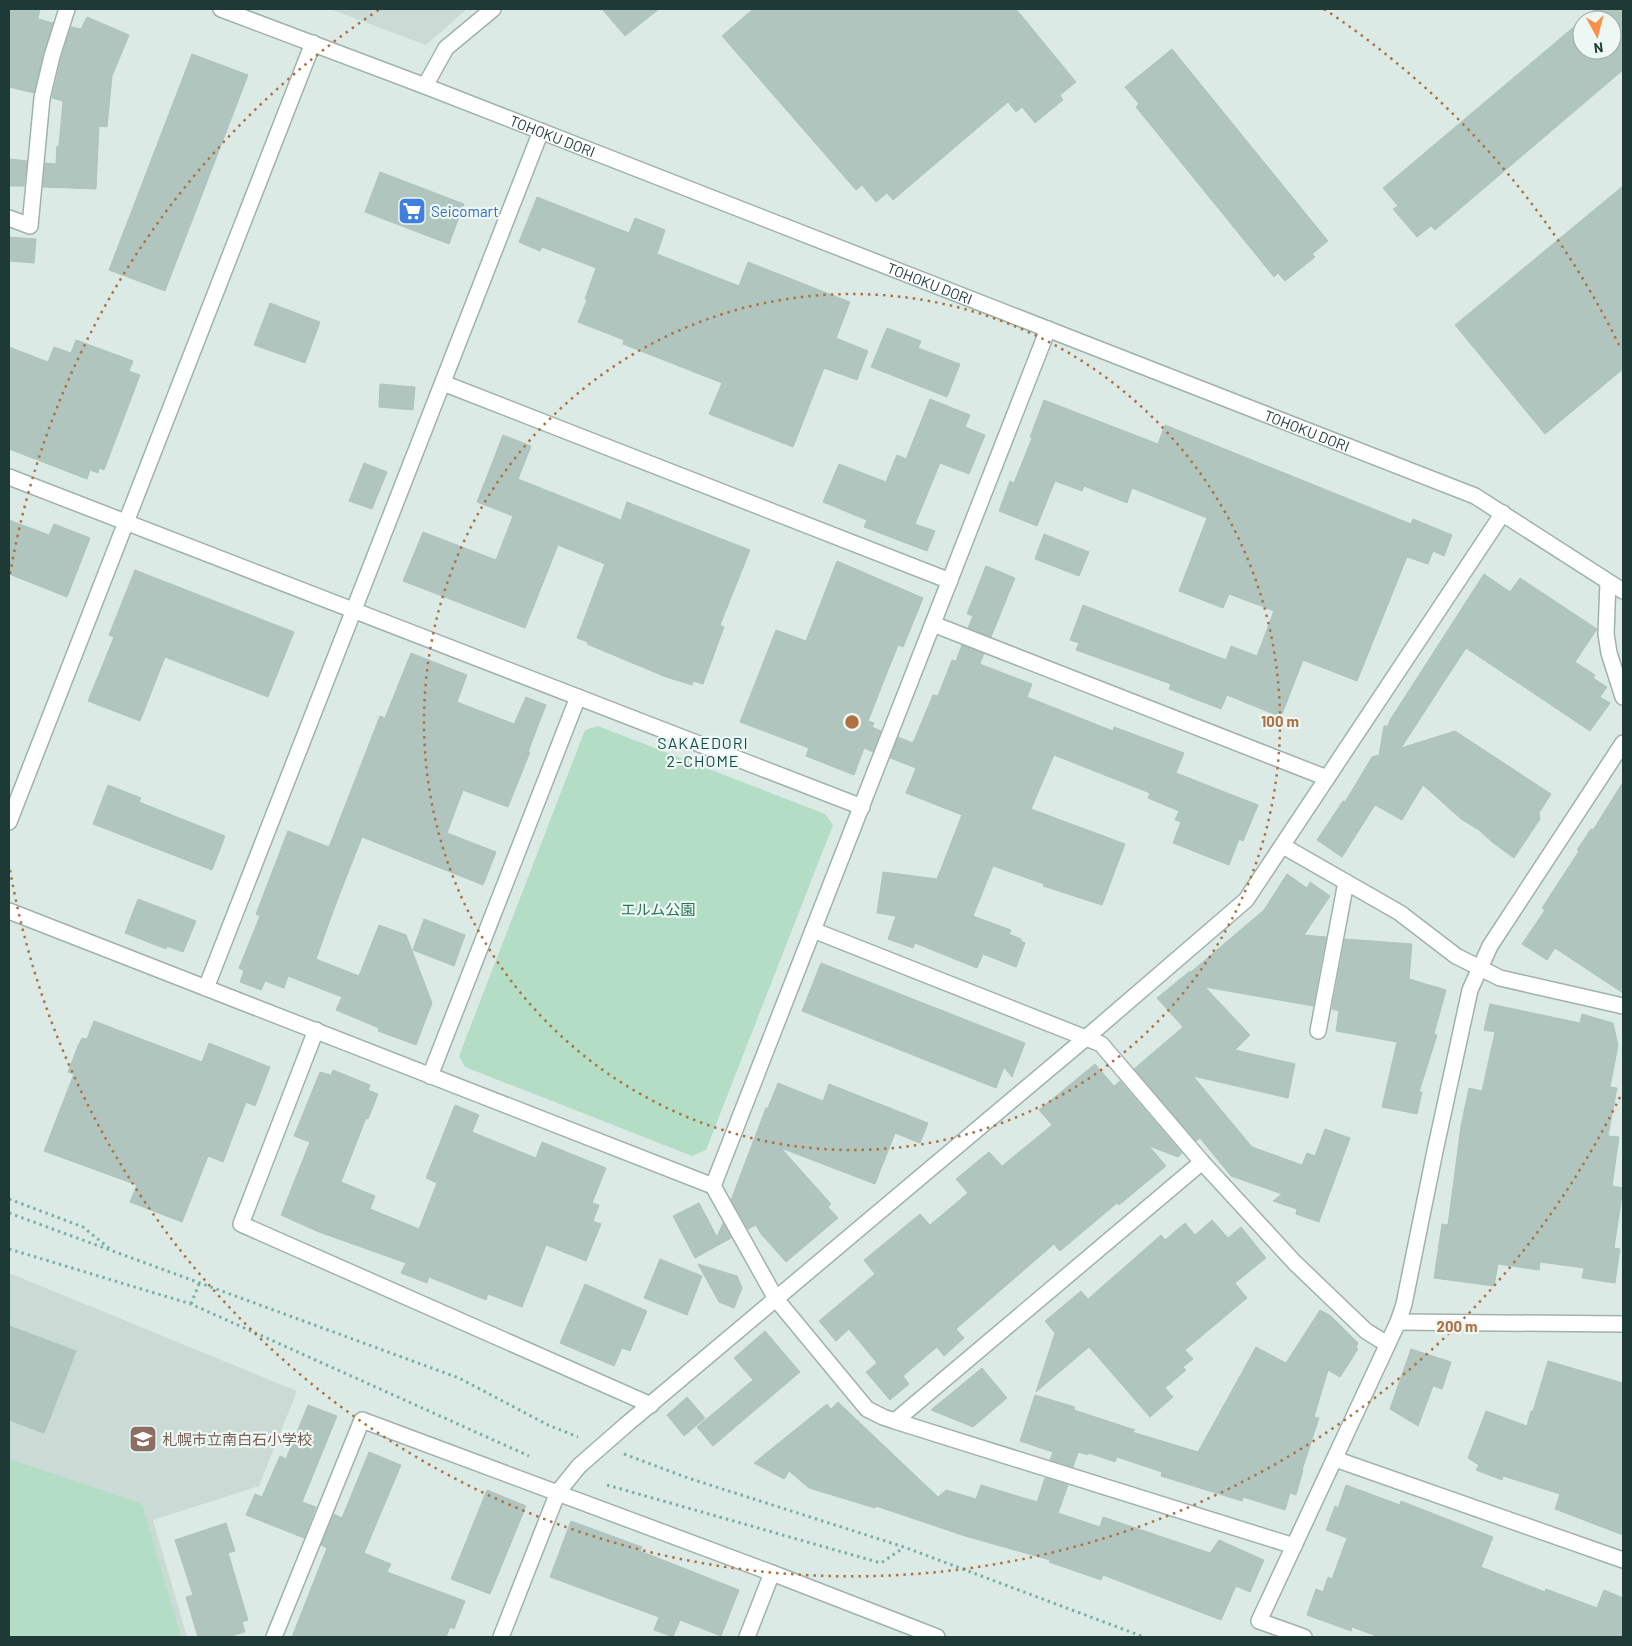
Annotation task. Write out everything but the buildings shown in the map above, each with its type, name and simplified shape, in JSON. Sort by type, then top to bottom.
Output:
[{"type":"street","points":[[9,218],[30,226],[42,98],[66,9]]},
{"type":"street","name":"TOHOKU DORI","points":[[221,9],[425,86],[1475,496],[1617,587]]},
{"type":"street","points":[[425,86],[446,48],[494,9]]},
{"type":"street","points":[[9,822],[313,43]]},
{"type":"street","points":[[206,988],[541,132]]},
{"type":"street","points":[[713,1186],[1048,329]]},
{"type":"street","points":[[443,383],[950,581]]},
{"type":"street","points":[[9,477],[862,807]]},
{"type":"street","points":[[501,1637],[558,1492],[575,1470],[1246,900],[1503,513]]},
{"type":"street","points":[[1617,587],[1606,634],[1609,653],[1623,697]]},
{"type":"street","points":[[933,624],[1327,778]]},
{"type":"street","points":[[430,1076],[578,697]]},
{"type":"street","points":[[1304,1637],[1259,1621],[1398,1322],[1404,1304],[1470,990],[1490,946],[1623,743]]},
{"type":"street","points":[[1283,846],[1400,913],[1456,956],[1500,978],[1623,1006]]},
{"type":"street","points":[[1318,1031],[1346,882]]},
{"type":"street","points":[[9,911],[713,1186],[776,1300],[867,1409],[883,1417],[1294,1546]]},
{"type":"street","points":[[813,930],[1101,1044],[1202,1162],[1295,1263],[1366,1331],[1387,1344]]},
{"type":"street","points":[[316,1030],[241,1224],[650,1405]]},
{"type":"street","points":[[896,1421],[1202,1162]]},
{"type":"street","points":[[1398,1322],[1623,1324]]},
{"type":"street","points":[[274,1637],[362,1420],[558,1492],[937,1637]]},
{"type":"street","points":[[1335,1459],[1623,1560]]},
{"type":"street","points":[[747,1637],[772,1573]]},
{"type":"path","points":[[9,1199],[83,1228],[112,1251],[9,1212]]},
{"type":"path","points":[[9,1249],[192,1304],[535,1459]]},
{"type":"path","points":[[192,1304],[200,1284]]},
{"type":"path","points":[[575,1470],[881,1563],[904,1548]]},
{"type":"shaded area","points":[[330,9],[467,9],[426,45]]},
{"type":"shaded area","name":"札幌市立南白石小学校","points":[[9,1273],[297,1391],[259,1486],[153,1520],[187,1637],[9,1637]]},
{"type":"green space","name":"エルム公園","points":[[598,726],[825,814],[833,825],[706,1150],[692,1156],[465,1067],[459,1056],[585,730]]},
{"type":"green space","points":[[9,1459],[142,1504],[181,1637],[9,1637]]},
{"type":"place","name":"Seicomart","points":[[412,211]]},
{"type":"place","name":"札幌市立南白石小学校","points":[[143,1439]]},
{"type":"district","name":"SAKAEDORI 2-CHOME","points":[[703,751]]}]
